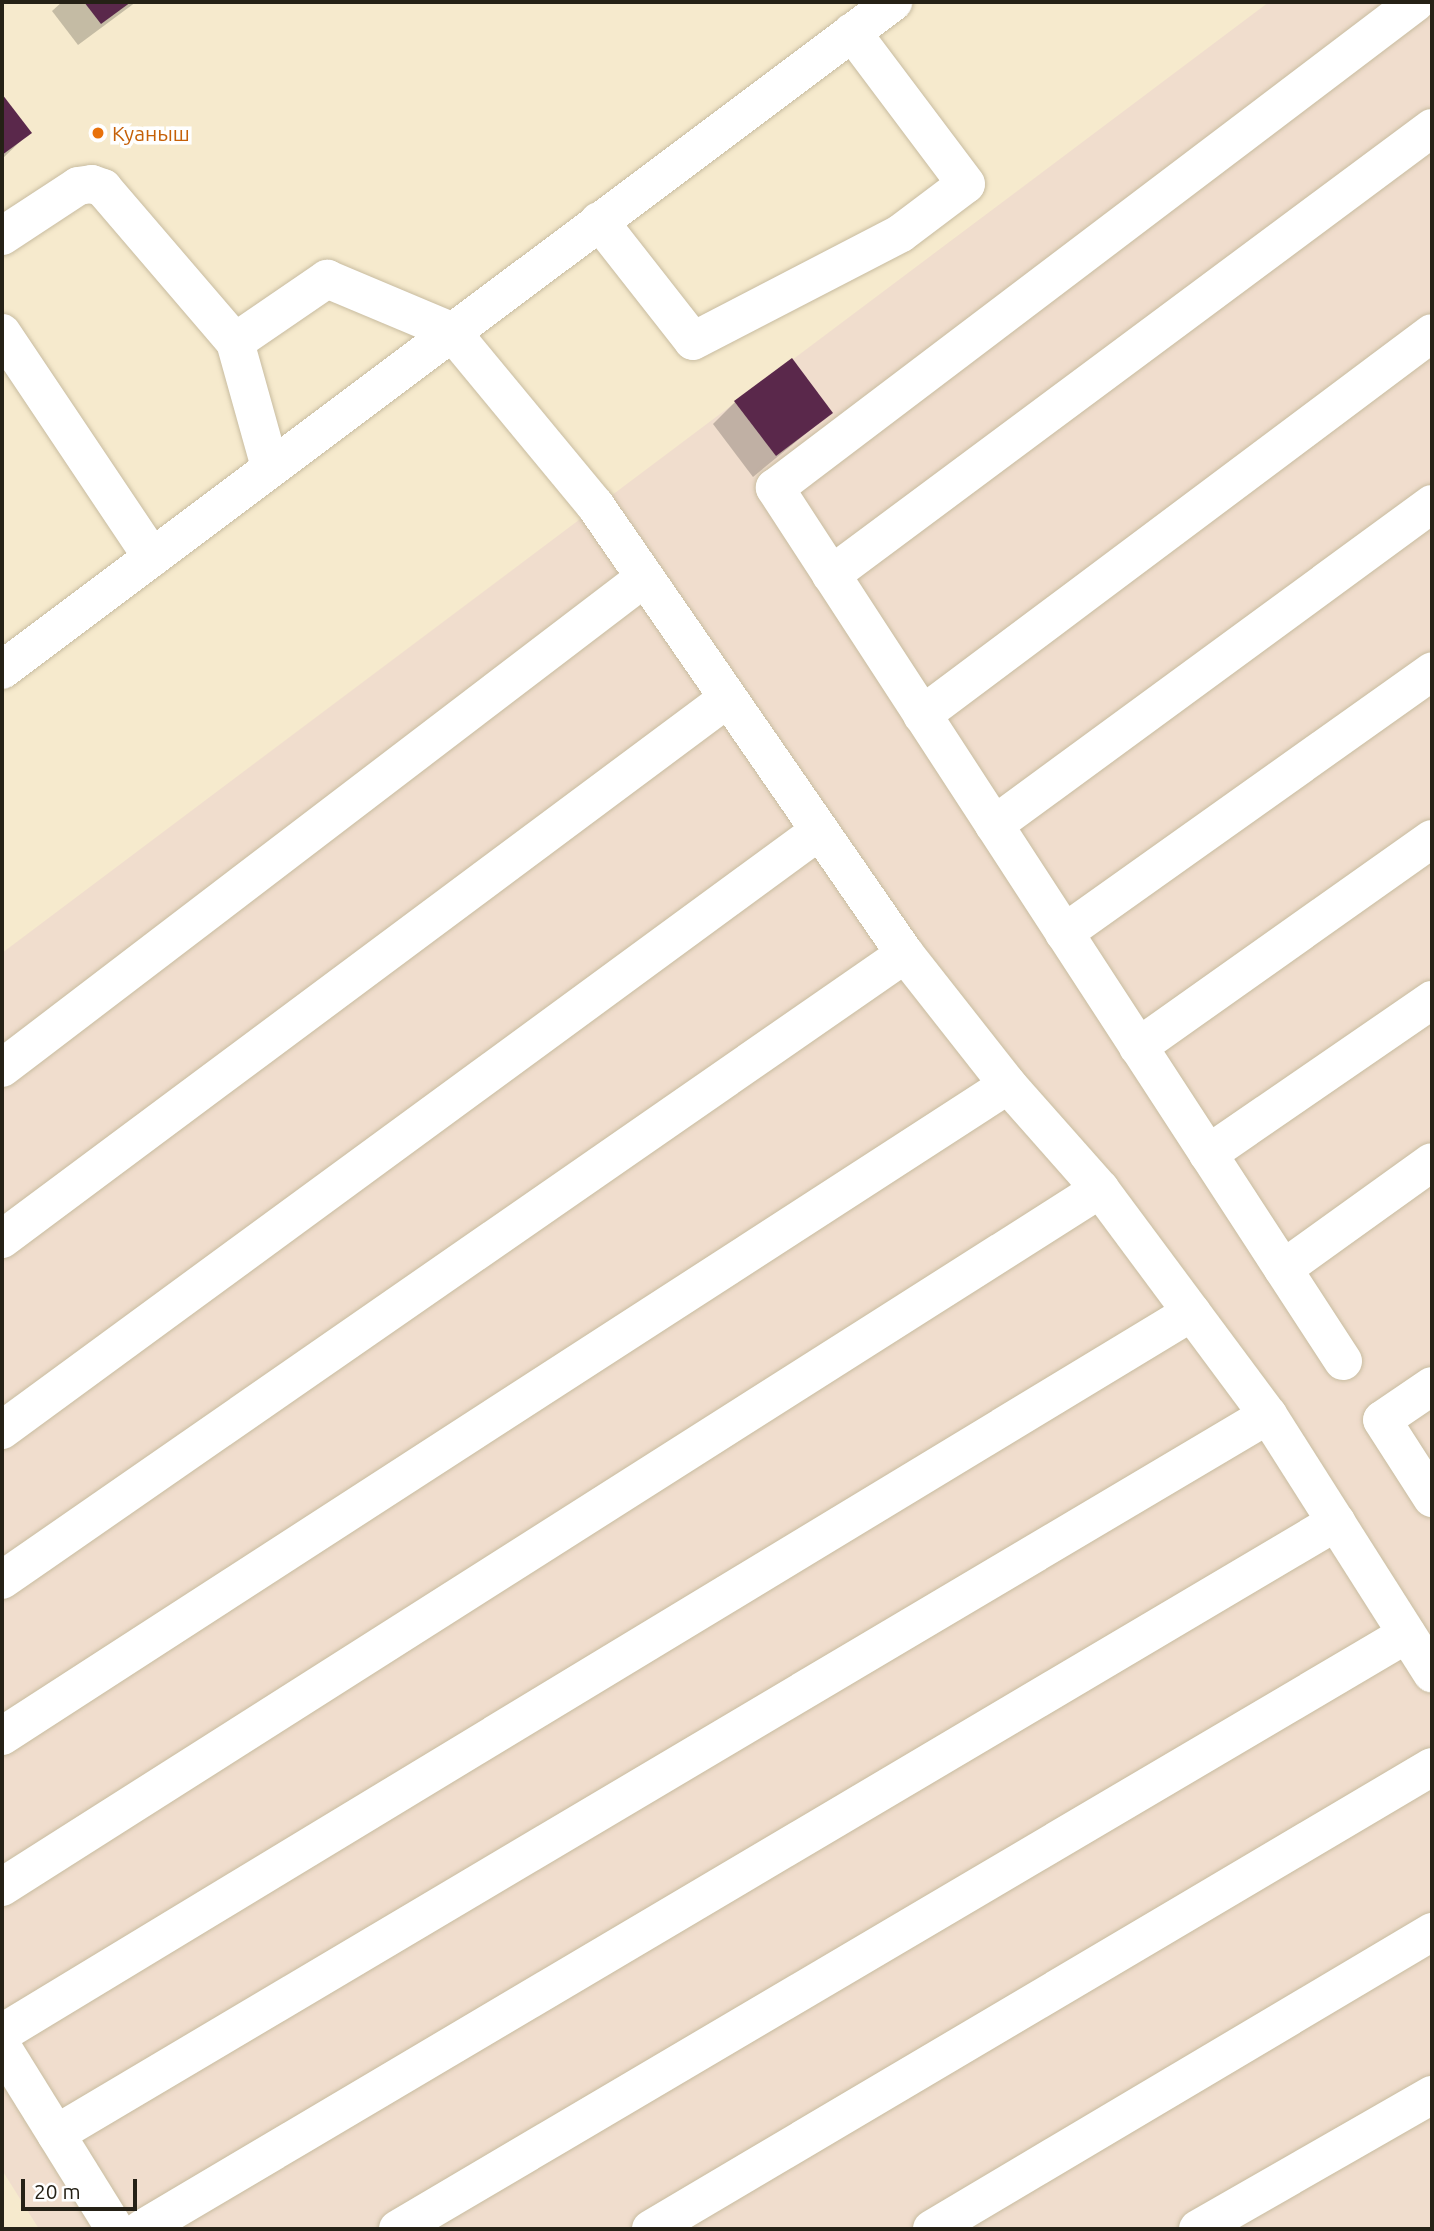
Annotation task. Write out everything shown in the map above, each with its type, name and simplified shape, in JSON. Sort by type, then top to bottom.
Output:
[{"type":"main road","points":[[2,670],[893,2]]},
{"type":"main road","points":[[1343,1361],[775,488],[1416,2]]},
{"type":"main road","points":[[599,221],[692,341],[901,233],[966,184],[852,32]]},
{"type":"main road","points":[[831,575],[1432,128]]},
{"type":"main road","points":[[2,236],[78,186],[92,184],[103,188],[235,342],[270,467]]},
{"type":"main road","points":[[235,342],[327,279],[451,331],[595,505],[818,832],[905,954],[1008,1084],[1100,1189],[1268,1415],[1432,1673]]},
{"type":"main road","points":[[2,332],[152,556]]},
{"type":"main road","points":[[922,715],[1432,333]]},
{"type":"main road","points":[[993,825],[1432,504]]},
{"type":"main road","points":[[2,1068],[644,578]]},
{"type":"main road","points":[[1064,933],[1432,671]]},
{"type":"main road","points":[[2,1239],[727,699]]},
{"type":"main road","points":[[2,1430],[818,832]]},
{"type":"main road","points":[[1138,1047],[1432,839]]},
{"type":"main road","points":[[2,1580],[905,954]]},
{"type":"main road","points":[[1208,1154],[1432,1000]]},
{"type":"main road","points":[[2,1736],[1008,1084]]},
{"type":"main road","points":[[1283,1269],[1432,1162]]},
{"type":"main road","points":[[2,1887],[1100,1189]]},
{"type":"main road","points":[[2,2033],[1192,1312]]},
{"type":"main road","points":[[1432,1386],[1382,1420],[1432,1498]]},
{"type":"main road","points":[[56,2134],[1268,1415]]},
{"type":"main road","points":[[142,2229],[1336,1522]]},
{"type":"main road","points":[[398,2229],[1407,1634]]},
{"type":"main road","points":[[652,2229],[1432,1768]]},
{"type":"main road","points":[[932,2229],[1432,1932]]},
{"type":"main road","points":[[2,2047],[115,2229]]},
{"type":"main road","points":[[1198,2229],[1432,2095]]},
{"type":"shaded area","points":[[1269,2],[1432,2],[1432,2229],[39,2229],[2,2170],[2,953]]},
{"type":"building","points":[[84,2],[131,2],[101,24]]},
{"type":"building","points":[[2,94],[32,133],[2,155]]},
{"type":"building","points":[[792,358],[833,413],[776,456],[734,401]]},
{"type":"place","name":"Куаныш","points":[[98,133]]}]
